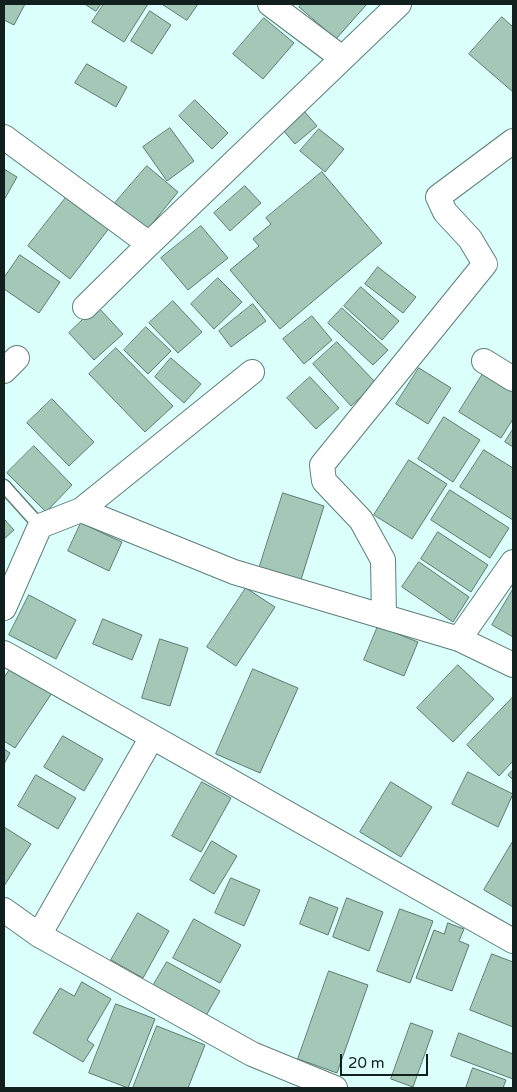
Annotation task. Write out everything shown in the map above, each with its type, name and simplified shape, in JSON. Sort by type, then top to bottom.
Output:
[{"type":"street","points":[[270,4],[342,58]]},
{"type":"street","points":[[86,307],[399,4]]},
{"type":"street","points":[[4,137],[149,244]]},
{"type":"street","points":[[384,616],[383,560],[361,520],[324,481],[322,465],[485,264],[470,239],[445,212],[438,197],[513,141]]},
{"type":"street","points":[[484,361],[513,379]]},
{"type":"street","points":[[4,608],[40,526],[81,510],[252,372]]},
{"type":"street","points":[[81,510],[234,572],[459,639],[513,665]]},
{"type":"street","points":[[459,639],[513,562]]},
{"type":"street","points":[[4,653],[513,941]]},
{"type":"street","points":[[39,935],[152,737]]},
{"type":"street","points":[[4,910],[39,935],[252,1054],[336,1088]]},
{"type":"lane","points":[[4,486],[40,526]]},
{"type":"building","points":[[4,4],[25,4],[14,25],[4,20]]},
{"type":"building","points":[[85,4],[101,4],[96,11]]},
{"type":"building","points":[[104,4],[148,4],[124,42],[92,22]]},
{"type":"building","points":[[162,4],[198,4],[187,20]]},
{"type":"building","points":[[302,4],[367,4],[336,39],[299,7]]},
{"type":"building","points":[[150,11],[171,25],[152,54],[131,41]]},
{"type":"building","points":[[502,17],[513,27],[513,92],[469,54]]},
{"type":"building","points":[[264,18],[294,43],[263,79],[233,54]]},
{"type":"building","points":[[87,64],[127,87],[116,107],[75,83]]},
{"type":"building","points":[[195,100],[228,133],[212,149],[179,116]]},
{"type":"building","points":[[304,111],[317,126],[295,144],[282,129]]},
{"type":"building","points":[[170,128],[194,161],[167,181],[143,147]]},
{"type":"building","points":[[319,129],[344,149],[325,172],[300,151]]},
{"type":"building","points":[[147,166],[178,192],[147,230],[115,203]]},
{"type":"building","points":[[4,169],[17,177],[4,200]]},
{"type":"building","points":[[322,172],[382,243],[280,329],[230,270],[259,246],[253,239],[271,224],[266,218]]},
{"type":"building","points":[[245,186],[261,203],[230,231],[214,213]]},
{"type":"building","points":[[68,195],[110,227],[70,279],[28,246]]},
{"type":"building","points":[[201,226],[228,258],[188,290],[161,258]]},
{"type":"building","points":[[20,255],[60,282],[39,313],[4,289],[4,278]]},
{"type":"building","points":[[378,267],[416,297],[403,313],[365,284]]},
{"type":"building","points":[[218,278],[242,302],[214,329],[191,304]]},
{"type":"building","points":[[361,287],[399,321],[382,340],[344,306]]},
{"type":"building","points":[[173,301],[202,332],[178,353],[149,323]]},
{"type":"building","points":[[253,304],[266,321],[231,347],[219,331]]},
{"type":"building","points":[[97,306],[123,334],[94,360],[69,333]]},
{"type":"building","points":[[342,308],[388,350],[373,365],[328,323]]},
{"type":"building","points":[[312,316],[332,340],[304,364],[283,339]]},
{"type":"building","points":[[146,327],[171,351],[148,374],[124,350]]},
{"type":"building","points":[[337,342],[376,383],[351,406],[313,364]]},
{"type":"building","points":[[116,348],[173,406],[145,432],[89,374]]},
{"type":"building","points":[[171,358],[201,384],[184,403],[155,377]]},
{"type":"building","points":[[419,368],[451,388],[428,424],[396,404]]},
{"type":"building","points":[[484,372],[513,391],[513,419],[501,438],[459,412]]},
{"type":"building","points":[[310,377],[339,408],[316,429],[287,398]]},
{"type":"building","points":[[52,399],[94,442],[69,466],[27,423]]},
{"type":"building","points":[[444,417],[480,440],[453,482],[418,459]]},
{"type":"building","points":[[513,429],[513,447],[505,442]]},
{"type":"building","points":[[34,446],[72,485],[46,512],[7,473]]},
{"type":"building","points":[[484,450],[513,468],[513,520],[460,487]]},
{"type":"building","points":[[409,460],[447,484],[412,539],[374,515]]},
{"type":"building","points":[[450,490],[509,528],[490,558],[431,520]]},
{"type":"building","points":[[283,493],[324,506],[299,586],[258,572]]},
{"type":"building","points":[[4,519],[14,530],[4,539]]},
{"type":"building","points":[[81,523],[122,542],[109,571],[68,551]]},
{"type":"building","points":[[438,532],[488,565],[471,592],[421,559]]},
{"type":"building","points":[[419,562],[469,597],[453,622],[402,587]]},
{"type":"building","points":[[246,588],[275,607],[236,666],[207,647]]},
{"type":"building","points":[[513,589],[513,637],[492,625]]},
{"type":"building","points":[[29,595],[76,620],[56,659],[9,635]]},
{"type":"building","points":[[103,619],[142,635],[132,660],[93,644]]},
{"type":"building","points":[[378,626],[418,642],[404,676],[364,660]]},
{"type":"building","points":[[160,639],[188,648],[170,706],[142,698]]},
{"type":"building","points":[[14,663],[54,690],[15,748],[4,741],[4,678]]},
{"type":"building","points":[[458,665],[494,699],[453,742],[417,708]]},
{"type":"building","points":[[253,669],[298,688],[260,773],[216,754]]},
{"type":"building","points":[[513,697],[513,761],[499,776],[467,745]]},
{"type":"building","points":[[63,736],[103,759],[84,791],[44,767]]},
{"type":"building","points":[[4,749],[10,753],[4,764]]},
{"type":"building","points":[[513,770],[513,780],[508,775]]},
{"type":"building","points":[[468,772],[513,794],[498,827],[452,804]]},
{"type":"building","points":[[36,775],[76,798],[58,829],[18,806]]},
{"type":"building","points":[[202,782],[231,798],[201,852],[172,836]]},
{"type":"building","points":[[391,782],[432,807],[401,857],[360,832]]},
{"type":"building","points":[[4,827],[31,844],[4,886]]},
{"type":"building","points":[[212,841],[237,856],[214,894],[190,880]]},
{"type":"building","points":[[513,841],[513,907],[484,890]]},
{"type":"building","points":[[231,878],[260,890],[244,926],[215,913]]},
{"type":"building","points":[[310,897],[338,908],[328,935],[300,924]]},
{"type":"building","points":[[347,898],[383,912],[369,951],[333,937]]},
{"type":"building","points":[[400,909],[433,921],[410,983],[377,971]]},
{"type":"building","points":[[138,913],[169,931],[143,978],[111,960]]},
{"type":"building","points":[[194,919],[241,945],[220,983],[173,958]]},
{"type":"building","points":[[448,923],[464,929],[459,941],[469,945],[452,991],[416,978],[434,930],[444,934]]},
{"type":"building","points":[[492,954],[513,962],[513,1027],[470,1010]]},
{"type":"building","points":[[167,962],[220,991],[203,1021],[150,991]]},
{"type":"building","points":[[329,971],[368,985],[337,1073],[298,1059]]},
{"type":"building","points":[[82,982],[111,999],[87,1040],[94,1045],[83,1062],[33,1033],[60,988],[74,996]]},
{"type":"building","points":[[116,1004],[155,1019],[128,1088],[89,1073]]},
{"type":"building","points":[[411,1023],[433,1031],[413,1087],[391,1079]]},
{"type":"building","points":[[157,1026],[205,1045],[188,1088],[133,1088]]},
{"type":"building","points":[[459,1033],[513,1054],[513,1079],[451,1056]]},
{"type":"building","points":[[473,1068],[506,1080],[503,1088],[466,1088]]}]
